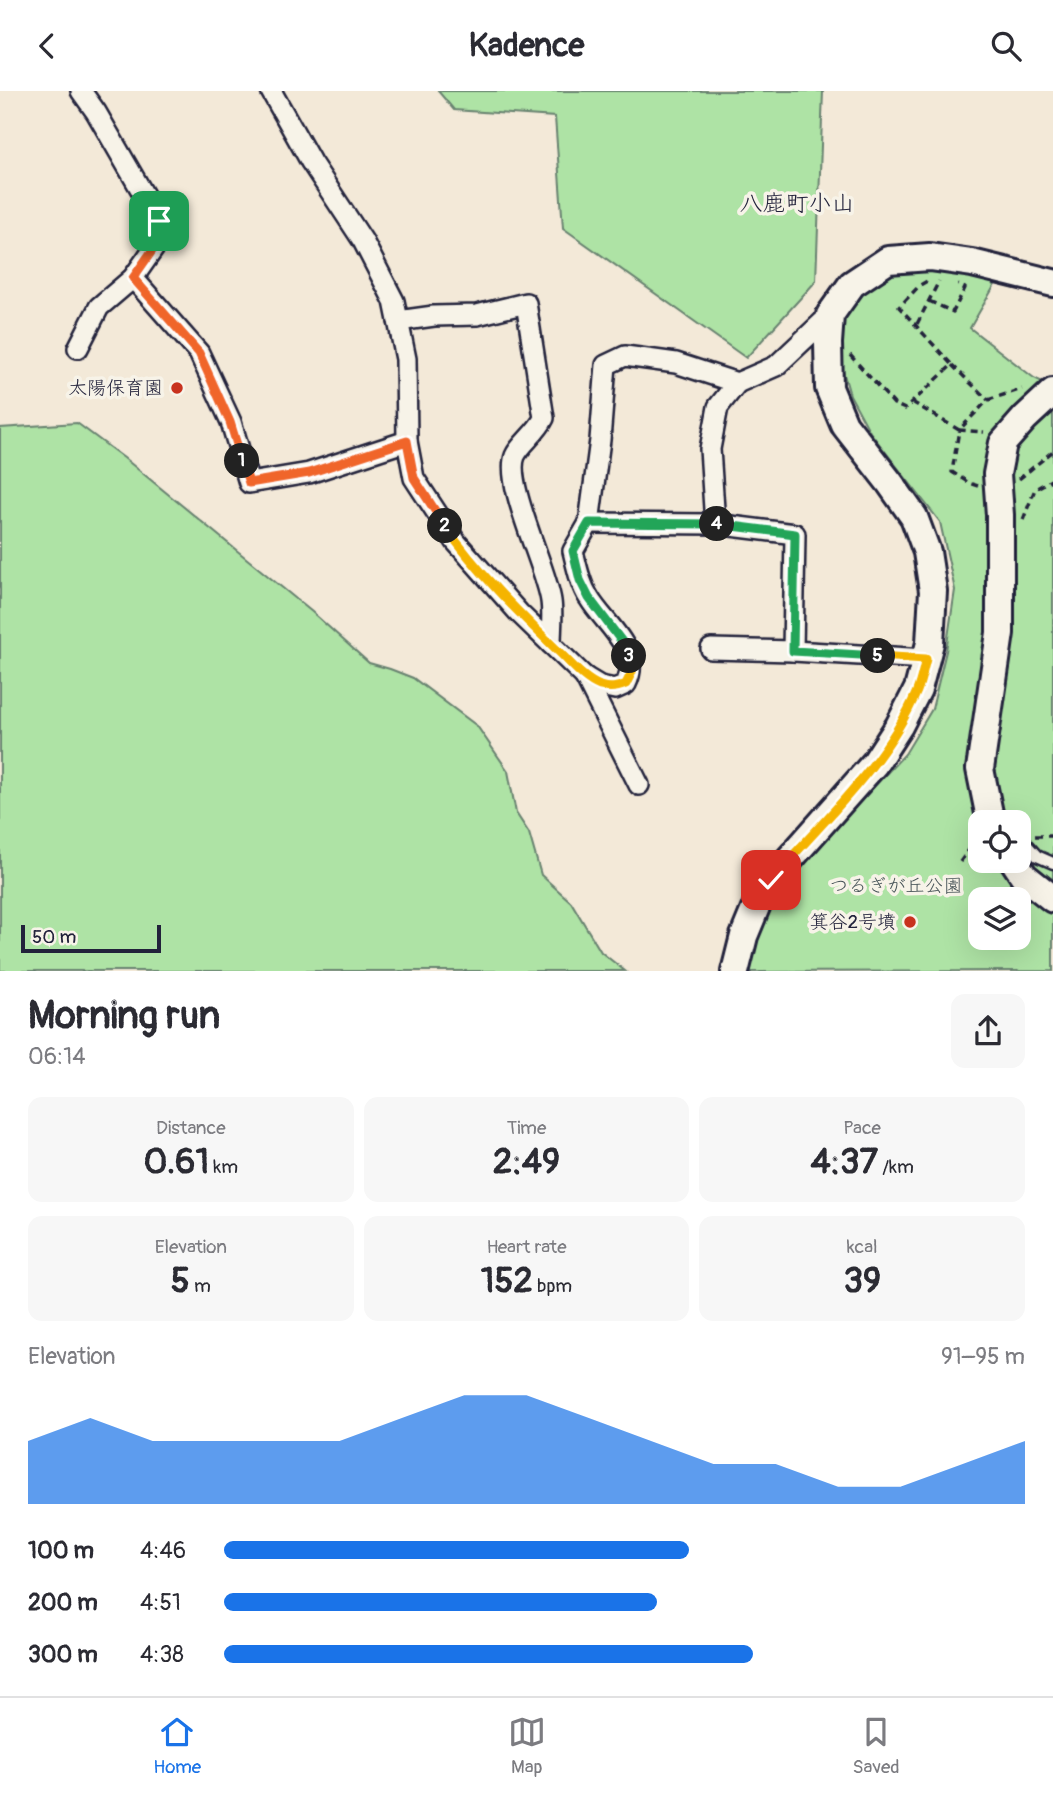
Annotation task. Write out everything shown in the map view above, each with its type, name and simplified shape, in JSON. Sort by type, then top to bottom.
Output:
[{"type":"street","points":[[79,348],[99,307],[133,278],[154,248],[159,221],[81,91]]},
{"type":"street","points":[[271,91],[311,162],[363,241],[394,301],[406,359],[407,441],[414,478],[456,542],[519,613],[585,677],[600,686],[615,688],[626,684],[632,672],[629,651],[589,598],[580,580],[573,551],[589,523],[606,365],[625,356],[676,363],[737,383]]},
{"type":"street","points":[[715,524],[710,449],[718,407],[737,383],[776,366],[830,315],[852,284],[888,261],[930,257],[944,270],[972,263],[1053,283]]},
{"type":"street","points":[[133,278],[199,353],[230,422],[249,483],[309,473],[407,441]]},
{"type":"street","points":[[398,321],[433,316],[477,315],[526,303],[544,418],[539,429],[515,455],[513,473],[551,600],[551,644]]},
{"type":"street","points":[[736,971],[744,936],[758,902],[771,880],[875,763],[900,726],[918,689],[930,643],[933,591],[927,552],[914,517],[844,424],[829,388],[830,315]]},
{"type":"street","points":[[993,810],[980,769],[1000,633],[997,474],[1003,443],[1053,391]]},
{"type":"street","points":[[589,523],[715,524],[795,534],[793,651]]},
{"type":"street","points":[[711,649],[926,659]]},
{"type":"street","points":[[585,677],[639,785]]},
{"type":"street","points":[[1022,873],[1053,899]]},
{"type":"lane","points":[[1031,849],[1037,856],[1053,863]]},
{"type":"path","points":[[917,325],[944,270]]},
{"type":"path","points":[[929,301],[953,312],[965,288],[944,270]]},
{"type":"path","points":[[944,270],[920,285],[899,307],[988,400],[959,431],[952,472],[999,499],[1053,451]]},
{"type":"path","points":[[850,355],[894,404],[905,409],[952,365]]},
{"type":"path","points":[[912,402],[959,431]]},
{"type":"path","points":[[960,862],[968,851]]},
{"type":"green space","points":[[438,91],[823,91],[816,281],[746,358],[563,228],[555,117],[454,110]]},
{"type":"green space","name":"つるぎが丘公園","points":[[931,264],[1000,276],[970,328],[1034,378],[1053,387],[1053,971],[749,971],[752,949],[766,912],[798,868],[905,754],[932,709],[946,651],[955,590],[940,522],[870,432],[850,395],[838,354],[844,318],[862,293],[891,271]]},
{"type":"green space","points":[[77,423],[124,458],[312,612],[369,663],[413,678],[477,726],[508,771],[516,813],[529,833],[541,875],[571,902],[601,952],[625,971],[0,971],[0,428]]},
{"type":"place","name":"太陽保育園","points":[[177,388]]},
{"type":"place","name":"箕谷2号墳","points":[[910,922]]},
{"type":"district","name":"八鹿町小山","points":[[797,203]]},
{"type":"route","points":[[159,221],[154,248],[133,278],[199,353],[230,422],[249,483],[309,473],[407,441],[414,478],[456,542],[519,613],[585,677],[600,686],[615,688],[626,684],[632,672],[629,651],[589,598],[580,580],[573,551],[589,523],[715,524],[795,534],[793,651],[926,659],[918,689],[900,726],[875,763],[771,880]]}]
